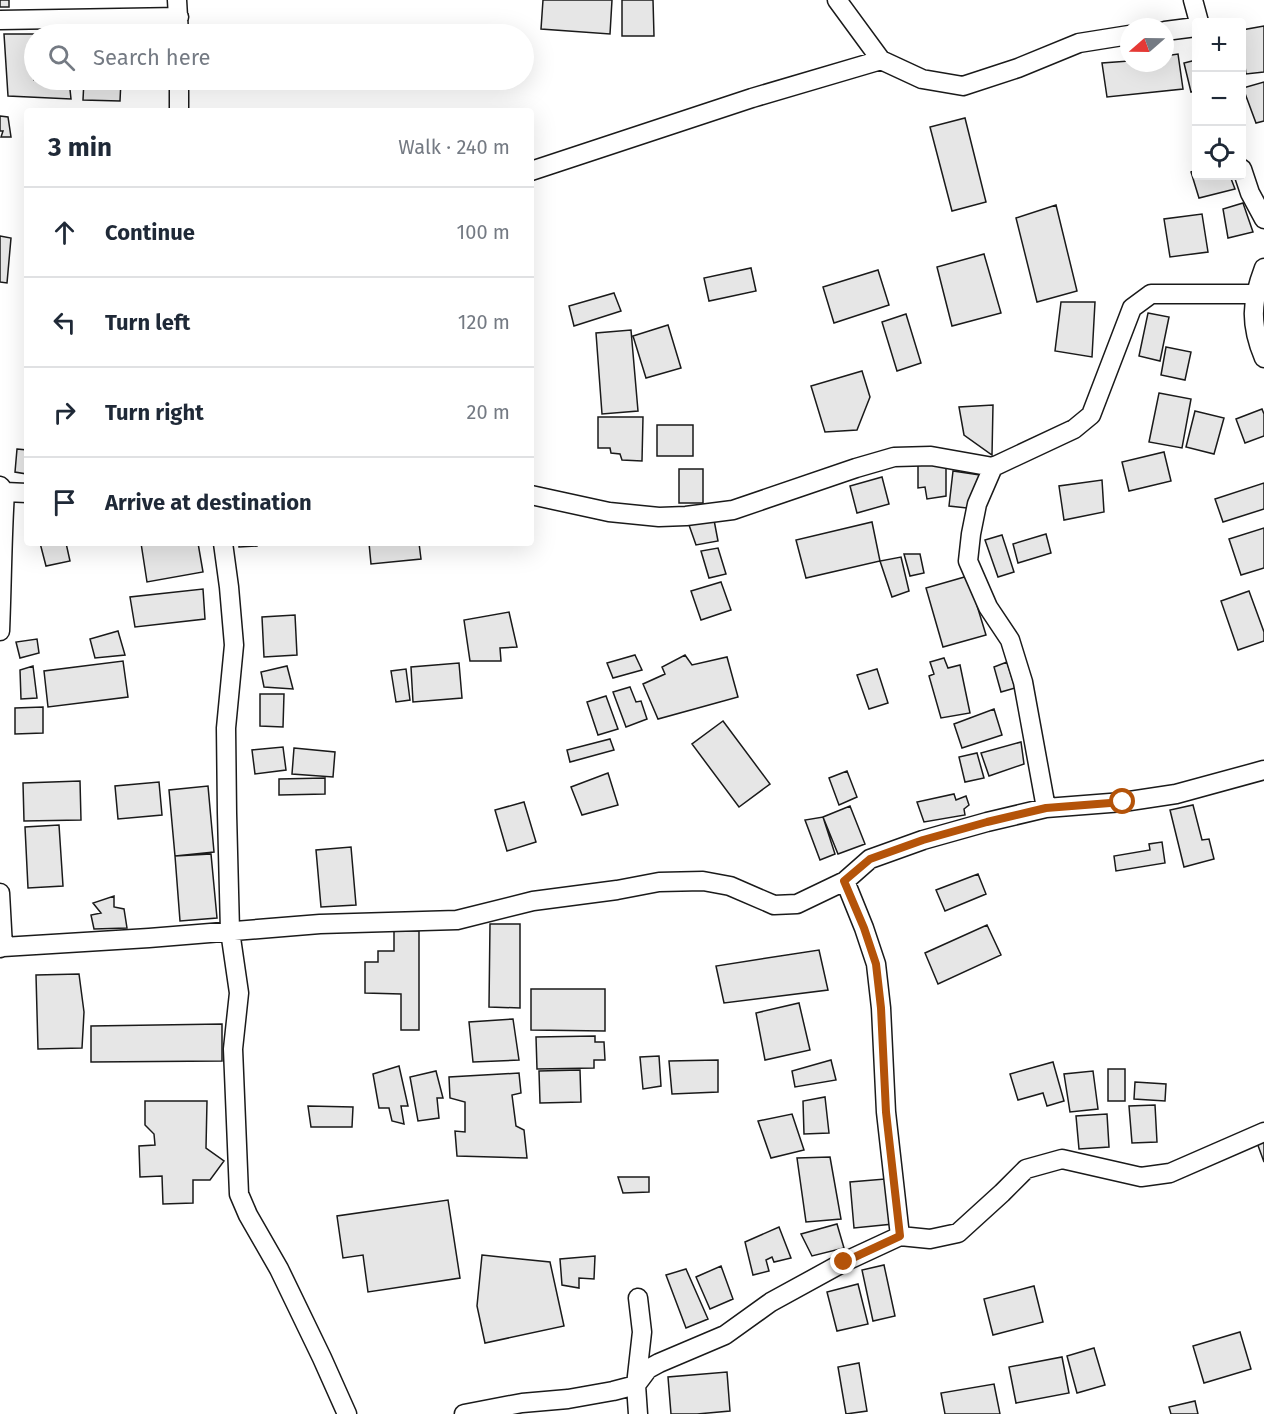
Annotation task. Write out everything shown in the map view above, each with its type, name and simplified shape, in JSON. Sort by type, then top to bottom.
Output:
[{"type":"street","points":[[837,0],[881,60],[922,79],[963,86],[1018,68],[1079,43],[1120,36]]},
{"type":"street","points":[[1193,0],[1198,18]]},
{"type":"street","points":[[0,20],[178,17]]},
{"type":"street","points":[[1174,30],[1192,28]]},
{"type":"street","points":[[534,170],[752,98],[881,60]]},
{"type":"street","points":[[179,90],[179,108]]},
{"type":"street","points":[[1246,180],[1264,219]]},
{"type":"street","points":[[1264,268],[1255,294],[1253,322],[1264,358]]},
{"type":"street","points":[[534,496],[609,512],[659,517],[686,516],[733,510],[894,457],[932,456],[993,467],[1074,429],[1090,416],[1132,308],[1151,294],[1255,294]]},
{"type":"street","points":[[993,467],[977,504],[969,561],[988,607],[1010,640],[1023,682],[1046,808]]},
{"type":"street","points":[[0,632],[3,489],[24,492]]},
{"type":"street","points":[[223,546],[234,645],[226,728],[226,813],[230,931],[238,993],[233,1049],[239,1194],[248,1215],[279,1269],[346,1414]]},
{"type":"street","points":[[0,893],[1,948],[320,924],[457,920],[533,901],[659,882],[703,881],[730,886],[774,905],[797,904],[844,881],[870,859],[923,840],[1046,808],[1123,802],[1176,794],[1264,770]]},
{"type":"street","points":[[844,881],[876,964],[881,1008],[886,1112],[900,1236]]},
{"type":"street","points":[[464,1414],[522,1403],[568,1399],[636,1385],[648,1369],[725,1335],[771,1302],[844,1262],[900,1236],[930,1239],[958,1233],[1026,1169],[1062,1159],[1141,1177],[1170,1173],[1264,1132]]},
{"type":"street","points":[[638,1298],[642,1332],[636,1385],[638,1414]]},
{"type":"building","points":[[0,0],[9,0],[9,7],[0,7]]},
{"type":"building","points":[[543,0],[612,0],[610,34],[541,29]]},
{"type":"building","points":[[622,0],[653,0],[654,36],[622,36]]},
{"type":"building","points":[[1264,26],[1264,72],[1246,74],[1246,29]]},
{"type":"building","points":[[4,34],[24,34],[24,90],[70,90],[71,99],[8,96]]},
{"type":"building","points":[[1178,54],[1183,89],[1107,97],[1102,63],[1120,62],[1120,72],[1174,72],[1174,55]]},
{"type":"building","points":[[1192,61],[1192,92],[1191,92],[1184,63]]},
{"type":"building","points":[[1264,82],[1264,121],[1256,123],[1246,96],[1246,87]]},
{"type":"building","points":[[84,90],[121,90],[120,101],[83,100]]},
{"type":"building","points":[[0,116],[8,117],[11,137],[1,137],[3,131],[0,131]]},
{"type":"building","points":[[965,118],[986,202],[952,211],[930,127]]},
{"type":"building","points":[[1193,180],[1232,180],[1235,189],[1199,198]]},
{"type":"building","points":[[1243,203],[1253,232],[1228,238],[1223,209]]},
{"type":"building","points":[[1056,205],[1077,291],[1037,302],[1016,218]]},
{"type":"building","points":[[1202,214],[1208,252],[1170,257],[1164,219]]},
{"type":"building","points":[[0,236],[11,238],[7,283],[0,282]]},
{"type":"building","points":[[984,254],[1001,313],[952,326],[937,267]]},
{"type":"building","points":[[751,268],[756,291],[709,301],[704,278]]},
{"type":"building","points":[[878,270],[889,305],[834,323],[823,287]]},
{"type":"building","points":[[614,293],[621,311],[574,326],[569,306]]},
{"type":"building","points":[[1061,302],[1095,302],[1092,357],[1055,351]]},
{"type":"building","points":[[1148,313],[1169,317],[1160,361],[1139,356]]},
{"type":"building","points":[[906,314],[921,363],[897,371],[882,322]]},
{"type":"building","points":[[668,325],[681,368],[646,378],[633,336]]},
{"type":"building","points":[[631,330],[638,411],[602,414],[596,333]]},
{"type":"building","points":[[1166,347],[1191,352],[1185,380],[1161,375]]},
{"type":"building","points":[[862,371],[870,397],[857,430],[825,432],[811,386]]},
{"type":"building","points":[[1159,393],[1191,399],[1182,448],[1149,442]]},
{"type":"building","points":[[993,405],[992,455],[964,435],[959,407]]},
{"type":"building","points":[[1262,409],[1264,436],[1245,443],[1236,419]]},
{"type":"building","points":[[1195,411],[1224,418],[1214,454],[1186,447]]},
{"type":"building","points":[[598,417],[643,417],[642,461],[622,460],[620,454],[611,453],[610,448],[598,448]]},
{"type":"building","points":[[657,425],[693,425],[693,456],[657,456]]},
{"type":"building","points":[[17,449],[24,450],[24,474],[15,472]]},
{"type":"building","points":[[1164,452],[1171,481],[1129,491],[1122,462]]},
{"type":"building","points":[[946,462],[946,496],[927,499],[925,487],[918,488],[918,463]]},
{"type":"building","points":[[679,469],[703,469],[703,503],[679,503]]},
{"type":"building","points":[[953,471],[980,475],[976,509],[949,506]]},
{"type":"building","points":[[882,477],[889,504],[857,513],[850,486]]},
{"type":"building","points":[[1102,480],[1104,512],[1064,520],[1059,486]]},
{"type":"building","points":[[1264,483],[1264,509],[1223,522],[1215,499]]},
{"type":"building","points":[[714,520],[718,541],[696,545],[689,525]]},
{"type":"building","points":[[872,522],[880,561],[806,578],[796,540]]},
{"type":"building","points":[[1264,528],[1264,568],[1241,575],[1229,539]]},
{"type":"building","points":[[1046,534],[1051,553],[1018,563],[1013,544]]},
{"type":"building","points":[[1002,535],[1014,572],[998,577],[985,540]]},
{"type":"building","points":[[41,546],[67,546],[70,561],[46,566]]},
{"type":"building","points":[[141,546],[199,546],[203,572],[147,582]]},
{"type":"building","points":[[369,546],[419,546],[421,559],[371,564]]},
{"type":"building","points":[[718,548],[726,574],[709,578],[701,551]]},
{"type":"building","points":[[904,554],[920,554],[924,573],[910,576]]},
{"type":"building","points":[[901,557],[909,591],[892,597],[880,561]]},
{"type":"building","points":[[968,576],[986,635],[943,647],[926,588]]},
{"type":"building","points":[[721,582],[731,610],[701,620],[691,591]]},
{"type":"building","points":[[203,589],[205,619],[135,627],[130,597]]},
{"type":"building","points":[[1249,591],[1264,632],[1264,641],[1238,650],[1221,601]]},
{"type":"building","points":[[509,612],[517,647],[500,648],[501,661],[470,661],[464,620]]},
{"type":"building","points":[[295,615],[297,655],[264,657],[262,617]]},
{"type":"building","points":[[118,631],[125,655],[95,658],[90,639]]},
{"type":"building","points":[[37,639],[39,653],[20,658],[16,642]]},
{"type":"building","points":[[635,655],[642,670],[613,678],[607,663]]},
{"type":"building","points":[[685,655],[692,665],[727,657],[738,697],[658,719],[643,684],[665,674],[662,667]]},
{"type":"building","points":[[944,658],[948,668],[960,665],[970,713],[941,718],[929,676],[934,674],[930,662]]},
{"type":"building","points":[[123,661],[128,697],[48,707],[44,671]]},
{"type":"building","points":[[1007,662],[1015,688],[1001,692],[994,667]]},
{"type":"building","points":[[459,663],[462,698],[413,702],[411,667]]},
{"type":"building","points":[[33,666],[37,698],[21,699],[20,670]]},
{"type":"building","points":[[287,666],[293,689],[264,687],[261,672]]},
{"type":"building","points":[[406,669],[410,700],[396,702],[391,671]]},
{"type":"building","points":[[877,669],[888,703],[869,709],[857,675]]},
{"type":"building","points":[[630,687],[636,702],[641,701],[647,719],[626,727],[613,692]]},
{"type":"building","points":[[260,694],[284,694],[283,727],[260,726]]},
{"type":"building","points":[[606,696],[618,729],[598,735],[587,702]]},
{"type":"building","points":[[43,707],[43,733],[15,734],[15,708]]},
{"type":"building","points":[[994,709],[1002,735],[962,748],[954,724]]},
{"type":"building","points":[[723,721],[770,784],[739,807],[692,744]]},
{"type":"building","points":[[610,739],[614,750],[570,762],[567,750]]},
{"type":"building","points":[[1021,742],[1024,764],[989,776],[981,753]]},
{"type":"building","points":[[283,747],[286,770],[255,774],[252,750]]},
{"type":"building","points":[[294,748],[335,752],[333,777],[292,774]]},
{"type":"building","points":[[977,753],[984,778],[965,782],[959,757]]},
{"type":"building","points":[[847,771],[857,797],[839,805],[829,778]]},
{"type":"building","points":[[608,773],[618,805],[582,815],[571,787]]},
{"type":"building","points":[[325,778],[325,794],[279,795],[279,779]]},
{"type":"building","points":[[80,781],[81,820],[24,821],[23,783]]},
{"type":"building","points":[[159,782],[162,815],[118,819],[115,786]]},
{"type":"building","points":[[208,786],[214,852],[175,856],[169,790]]},
{"type":"building","points":[[954,794],[956,800],[966,796],[969,805],[964,809],[965,815],[924,822],[917,802]]},
{"type":"building","points":[[524,802],[536,842],[507,851],[495,810]]},
{"type":"building","points":[[1193,805],[1202,840],[1209,839],[1214,859],[1184,867],[1170,810]]},
{"type":"building","points":[[850,806],[865,844],[838,854],[823,817]]},
{"type":"building","points":[[823,817],[835,854],[820,860],[805,820]]},
{"type":"building","points":[[59,825],[63,886],[28,888],[25,827]]},
{"type":"building","points":[[1162,842],[1165,863],[1116,871],[1114,856],[1150,850],[1149,844]]},
{"type":"building","points":[[351,847],[356,905],[321,907],[316,850]]},
{"type":"building","points":[[211,854],[217,918],[180,921],[175,856]]},
{"type":"building","points":[[978,874],[986,894],[945,911],[936,890]]},
{"type":"building","points":[[114,896],[114,907],[124,909],[127,928],[94,929],[91,915],[101,913],[93,903]]},
{"type":"building","points":[[490,924],[520,924],[520,1008],[489,1007]]},
{"type":"building","points":[[987,925],[1001,955],[938,984],[925,953]]},
{"type":"building","points":[[394,931],[419,931],[419,1030],[401,1030],[401,994],[365,993],[365,962],[378,962],[378,951],[394,951]]},
{"type":"building","points":[[819,950],[828,990],[724,1003],[716,966]]},
{"type":"building","points":[[79,974],[84,1012],[82,1048],[38,1049],[36,975]]},
{"type":"building","points":[[531,989],[605,989],[605,1031],[531,1030]]},
{"type":"building","points":[[799,1003],[810,1050],[765,1060],[756,1013]]},
{"type":"building","points":[[513,1019],[519,1060],[473,1062],[469,1022]]},
{"type":"building","points":[[222,1024],[222,1061],[91,1062],[91,1026]]},
{"type":"building","points":[[595,1036],[595,1042],[604,1042],[605,1060],[594,1060],[594,1068],[537,1069],[536,1037]]},
{"type":"building","points":[[659,1056],[661,1086],[643,1089],[640,1057]]},
{"type":"building","points":[[718,1060],[718,1092],[672,1094],[669,1061]]},
{"type":"building","points":[[831,1060],[836,1080],[795,1087],[792,1071]]},
{"type":"building","points":[[1053,1062],[1064,1101],[1047,1106],[1043,1093],[1018,1100],[1010,1074]]},
{"type":"building","points":[[399,1066],[408,1106],[401,1106],[404,1124],[392,1121],[389,1108],[379,1108],[373,1074]]},
{"type":"building","points":[[1108,1069],[1125,1069],[1125,1101],[1108,1101]]},
{"type":"building","points":[[580,1070],[581,1102],[540,1103],[539,1071]]},
{"type":"building","points":[[436,1071],[443,1098],[437,1098],[439,1118],[418,1121],[410,1077]]},
{"type":"building","points":[[1093,1071],[1098,1109],[1070,1112],[1064,1074]]},
{"type":"building","points":[[519,1073],[521,1093],[512,1095],[516,1126],[524,1130],[527,1158],[457,1156],[455,1131],[465,1132],[465,1102],[450,1098],[449,1077]]},
{"type":"building","points":[[1135,1082],[1166,1084],[1165,1101],[1134,1099]]},
{"type":"building","points":[[825,1097],[829,1133],[804,1134],[803,1101]]},
{"type":"building","points":[[145,1101],[207,1101],[206,1148],[224,1161],[210,1180],[193,1180],[193,1203],[163,1204],[162,1176],[140,1177],[139,1146],[155,1145],[154,1134],[145,1125]]},
{"type":"building","points":[[1155,1105],[1157,1142],[1132,1143],[1129,1106]]},
{"type":"building","points":[[308,1106],[353,1107],[352,1127],[311,1127]]},
{"type":"building","points":[[792,1114],[804,1150],[771,1158],[758,1121]]},
{"type":"building","points":[[1107,1114],[1109,1147],[1079,1149],[1076,1116]]},
{"type":"building","points":[[1264,1137],[1264,1162],[1256,1140]]},
{"type":"building","points":[[830,1157],[841,1219],[806,1222],[797,1158]]},
{"type":"building","points":[[618,1177],[649,1177],[649,1192],[623,1193]]},
{"type":"building","points":[[885,1179],[893,1224],[854,1228],[850,1182]]},
{"type":"building","points":[[448,1200],[460,1278],[368,1292],[363,1255],[343,1258],[337,1216]]},
{"type":"building","points":[[837,1224],[844,1248],[812,1256],[801,1234]]},
{"type":"building","points":[[779,1227],[791,1258],[774,1262],[772,1257],[766,1260],[769,1271],[753,1275],[745,1242]]},
{"type":"building","points":[[482,1255],[550,1262],[564,1326],[485,1343],[477,1306]]},
{"type":"building","points":[[595,1256],[594,1279],[579,1278],[579,1288],[562,1285],[560,1259]]},
{"type":"building","points":[[884,1265],[895,1316],[873,1321],[862,1270]]},
{"type":"building","points":[[721,1266],[733,1299],[710,1309],[696,1277]]},
{"type":"building","points":[[686,1269],[708,1319],[686,1328],[666,1275]]},
{"type":"building","points":[[858,1284],[868,1324],[837,1331],[827,1292]]},
{"type":"building","points":[[1034,1286],[1043,1322],[993,1335],[984,1299]]},
{"type":"building","points":[[1240,1332],[1251,1369],[1204,1383],[1193,1346]]},
{"type":"building","points":[[1094,1348],[1105,1385],[1077,1393],[1067,1356]]},
{"type":"building","points":[[1062,1357],[1069,1393],[1016,1403],[1009,1367]]},
{"type":"building","points":[[859,1363],[867,1411],[846,1414],[838,1367]]},
{"type":"building","points":[[727,1372],[730,1411],[671,1414],[668,1377]]},
{"type":"building","points":[[994,1384],[1000,1414],[945,1414],[941,1393]]},
{"type":"building","points":[[1195,1401],[1198,1414],[1171,1414],[1169,1407]]},
{"type":"route","points":[[844,1262],[900,1236],[886,1112],[884,1048],[876,964],[844,881],[870,859],[923,840],[1046,808],[1123,802]]}]
